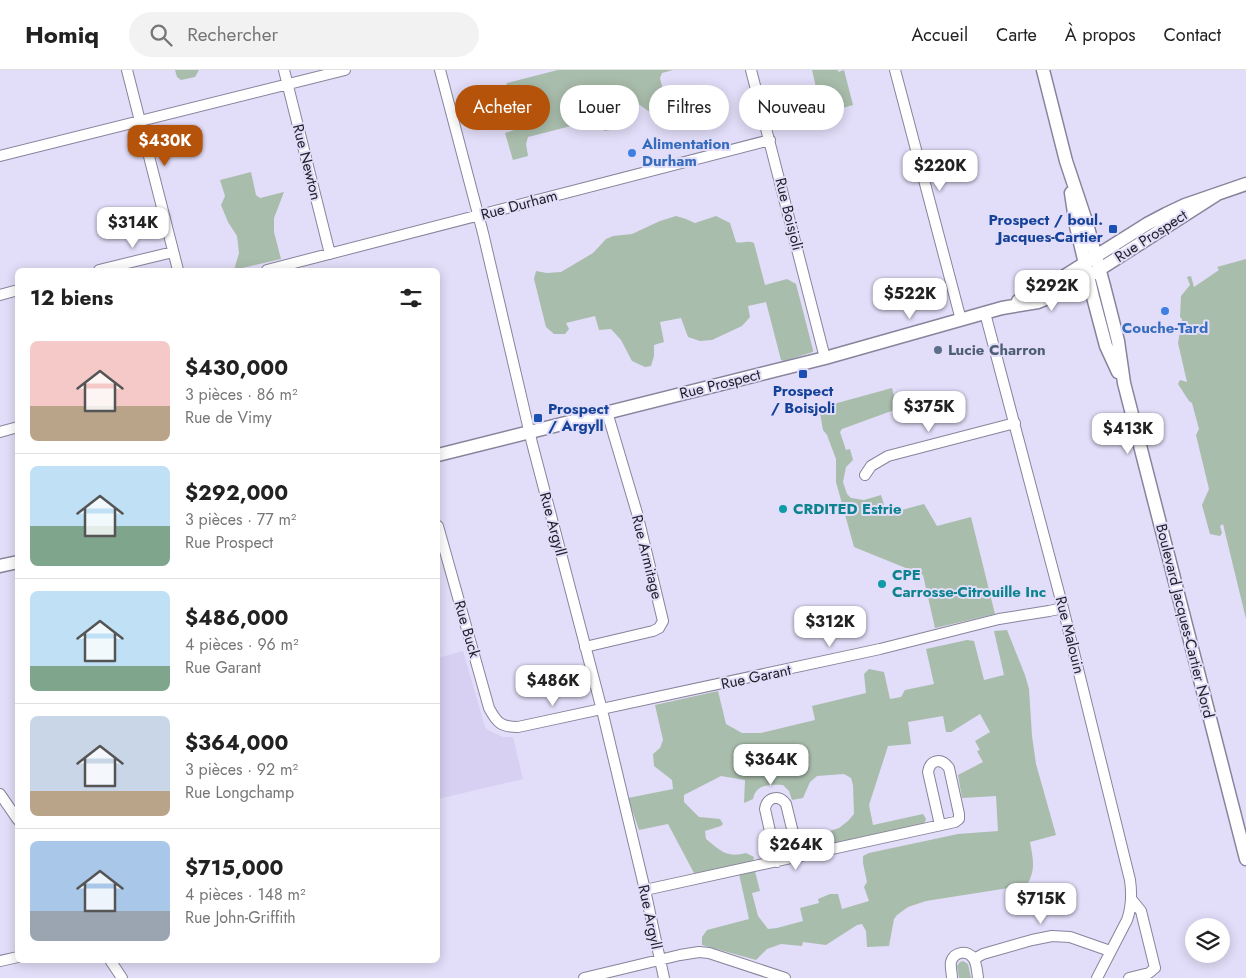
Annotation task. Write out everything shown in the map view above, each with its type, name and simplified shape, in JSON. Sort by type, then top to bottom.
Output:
[{"type":"street","points":[[128,70],[177,268]]},
{"type":"street","name":"Rue Newton","points":[[284,70],[330,254]]},
{"type":"street","points":[[0,156],[346,70]]},
{"type":"street","name":"Rue Argyll","points":[[440,70],[478,216],[530,432],[602,710],[664,978]]},
{"type":"street","name":"Rue Boisjoli","points":[[751,70],[825,358]]},
{"type":"street","points":[[895,70],[961,320]]},
{"type":"street","name":"Boulevard Jacques-Cartier Nord","points":[[1043,70],[1066,161],[1100,269],[1118,341],[1124,383],[1246,859]]},
{"type":"street","name":"Rue Durham","points":[[275,268],[770,140]]},
{"type":"street","name":"Boulevard Jacques-Cartier Nord","points":[[1066,161],[1084,263],[1106,346],[1124,383]]},
{"type":"street","name":"Rue Prospect","points":[[1002,308],[1047,287],[1146,224],[1185,205],[1216,196],[1246,184]]},
{"type":"street","name":"Rue Prospect","points":[[440,454],[825,358],[1002,308],[1038,302],[1050,298],[1088,277],[1216,196]]},
{"type":"street","points":[[107,268],[173,252]]},
{"type":"street","points":[[0,295],[15,291]]},
{"type":"street","name":"Rue Malouin","points":[[985,313],[1063,608],[1130,880],[1132,900],[1127,920],[1097,978]]},
{"type":"street","name":"Rue Armitage","points":[[586,647],[653,631],[659,628],[663,621],[637,513],[607,412]]},
{"type":"street","points":[[865,475],[871,466],[888,456],[1015,423]]},
{"type":"street","points":[[0,432],[15,428]]},
{"type":"street","name":"Rue Buck","points":[[440,533],[490,708],[496,720],[506,727]]},
{"type":"street","points":[[0,566],[15,563]]},
{"type":"street","name":"Rue Garant","points":[[506,727],[518,727],[602,710],[880,649],[999,619],[1063,608]]},
{"type":"street","points":[[645,890],[955,822],[959,819],[959,814],[949,768],[944,762],[937,761],[929,766],[928,772],[940,825]]},
{"type":"street","points":[[0,794],[15,816]]},
{"type":"street","points":[[778,862],[765,809],[769,800],[774,798],[781,799],[786,804],[799,857]]},
{"type":"street","name":"Rue Malouin","points":[[1129,978],[1149,973],[1155,968],[1141,911],[1132,900]]},
{"type":"street","points":[[974,959],[983,954],[1052,936],[1070,937],[1110,951]]},
{"type":"street","points":[[584,978],[699,952],[785,978]]},
{"type":"street","points":[[952,978],[950,963],[956,955],[965,952],[974,959],[978,978]]},
{"type":"street","points":[[0,961],[15,958]]},
{"type":"street","points":[[112,963],[122,978]]},
{"type":"shaded area","points":[[463,651],[485,727],[503,737],[513,737],[523,779],[440,799],[440,657]]},
{"type":"green space","points":[[175,70],[199,70],[195,77],[181,80],[177,77]]},
{"type":"green space","points":[[558,70],[673,70],[662,73],[660,78],[662,85],[649,85],[649,111],[639,104],[639,85],[560,85],[560,129],[528,137],[526,144],[528,156],[513,160],[505,133],[514,130],[550,130],[550,85],[506,85],[507,83]]},
{"type":"green space","points":[[812,70],[838,70],[838,72],[844,70],[853,105],[844,108],[844,85],[815,85]]},
{"type":"green space","points":[[251,172],[256,195],[260,198],[284,192],[274,218],[274,232],[281,259],[243,268],[235,268],[239,253],[237,236],[228,222],[221,205],[225,196],[220,180]]},
{"type":"green space","points":[[676,216],[695,223],[716,216],[730,223],[736,242],[754,243],[765,285],[787,279],[796,284],[813,352],[784,361],[781,360],[766,302],[748,306],[750,317],[742,326],[712,340],[700,341],[688,337],[681,318],[660,322],[664,342],[654,345],[654,356],[651,366],[645,367],[632,361],[621,340],[611,329],[599,330],[595,316],[566,323],[569,329],[565,334],[554,334],[546,327],[534,279],[536,271],[547,273],[561,272],[593,253],[606,239],[613,236],[632,234]]},
{"type":"green space","points":[[1246,259],[1246,619],[1223,524],[1220,526],[1222,533],[1220,536],[1210,534],[1202,505],[1209,489],[1196,435],[1199,429],[1192,403],[1178,384],[1180,380],[1187,382],[1178,343],[1182,319],[1180,317],[1181,296],[1190,285],[1187,277],[1191,276],[1194,287],[1219,270],[1217,267]]},
{"type":"green space","points":[[892,388],[897,409],[842,429],[840,432],[846,450],[850,449],[853,460],[846,467],[843,482],[847,494],[851,498],[864,500],[881,495],[887,514],[924,504],[937,526],[971,517],[995,614],[935,628],[923,575],[854,547],[836,482],[836,459],[827,435],[823,430],[819,408]]},
{"type":"green space","points":[[1007,630],[1025,675],[1029,689],[1036,764],[1056,835],[1030,842],[1033,869],[1027,885],[926,901],[908,907],[894,919],[889,946],[867,947],[866,931],[862,924],[857,925],[826,945],[803,942],[802,946],[781,944],[767,949],[756,960],[702,945],[702,937],[707,930],[749,919],[737,865],[695,875],[668,824],[639,830],[628,798],[673,789],[672,780],[654,766],[653,754],[660,748],[663,740],[655,705],[718,691],[726,724],[742,733],[761,733],[815,720],[812,706],[866,693],[864,674],[869,669],[884,672],[890,699],[901,697],[905,690],[934,684],[926,649],[967,640],[974,641],[984,680],[1004,675],[994,631]],"holes":[[[980,714],[990,732],[975,741],[980,750],[977,751],[983,762],[958,775],[962,798],[996,796],[998,831],[958,834],[869,853],[863,856],[867,882],[864,887],[869,901],[842,909],[838,894],[830,894],[818,899],[819,903],[800,908],[803,921],[777,928],[768,929],[758,916],[752,893],[760,891],[753,863],[754,857],[746,853],[729,854],[716,847],[706,839],[705,831],[721,826],[723,824],[720,819],[699,817],[684,802],[684,795],[721,776],[745,780],[744,803],[753,799],[757,790],[769,785],[783,785],[789,791],[792,800],[803,798],[810,782],[817,776],[844,774],[851,778],[853,785],[854,814],[839,828],[806,839],[804,847],[807,849],[924,824],[926,819],[923,814],[873,825],[869,805],[888,746],[911,744],[908,722],[943,716],[946,732],[951,732]]]},
{"type":"green space","points":[[963,961],[968,964],[971,978],[959,978],[957,966]]},
{"type":"place","name":"Alimentation Durham","points":[[632,153]]},
{"type":"place","name":"Prospect / boul. Jacques-Cartier","points":[[1113,229]]},
{"type":"place","name":"Couche-Tard","points":[[1165,311]]},
{"type":"place","name":"Lucie Charron","points":[[938,350]]},
{"type":"place","name":"Prospect / Boisjoli","points":[[803,374]]},
{"type":"place","name":"Prospect / Argyll","points":[[538,418]]},
{"type":"place","name":"CRDITED Estrie","points":[[783,509]]},
{"type":"place","name":"CPE Carrosse-Citrouille Inc","points":[[882,584]]}]
